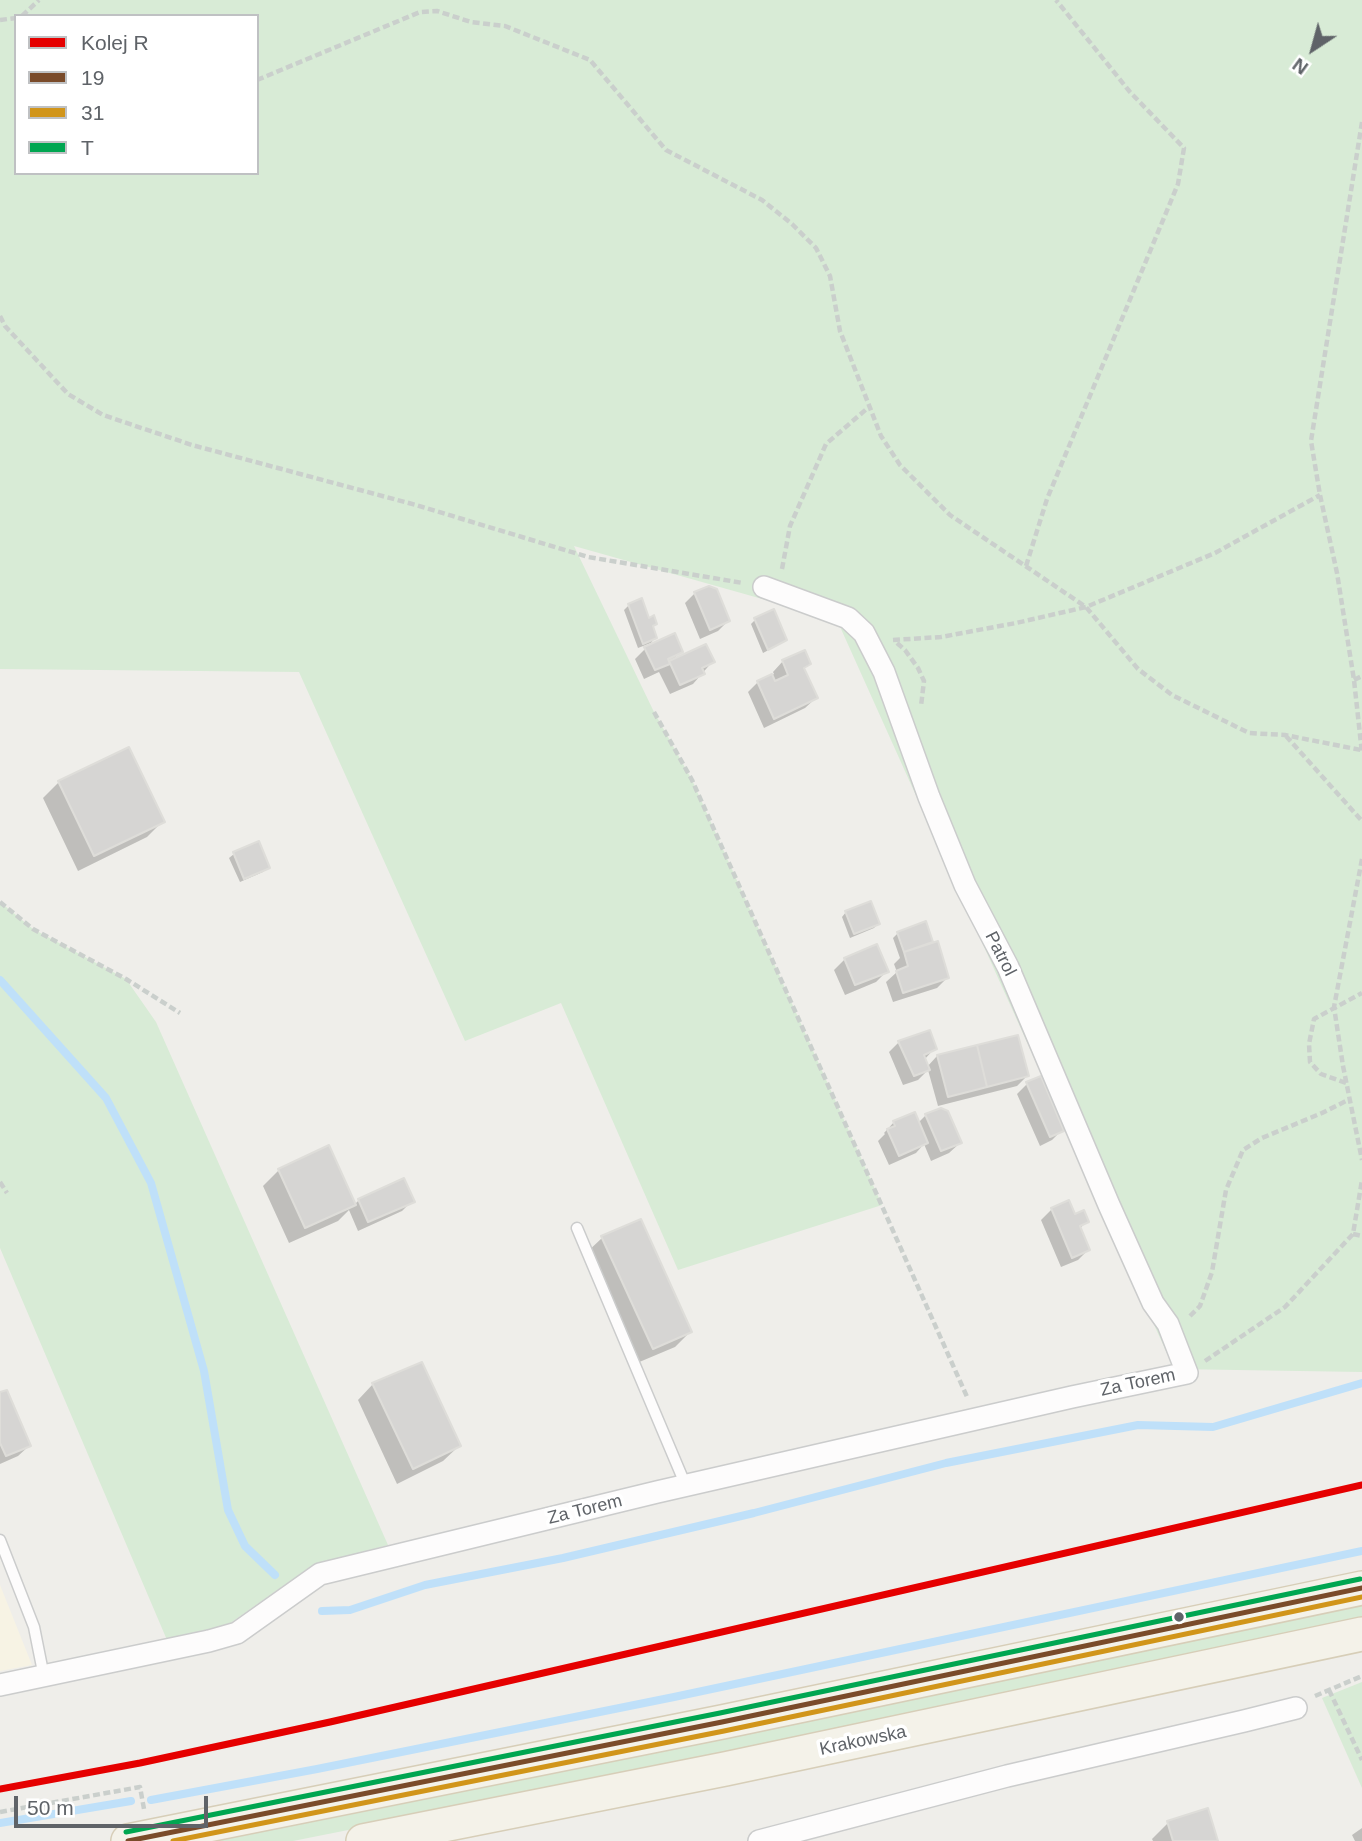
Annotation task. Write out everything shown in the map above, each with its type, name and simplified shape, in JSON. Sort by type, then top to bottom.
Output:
[{"type":"main road","points":[[136,1827],[708,1725],[1362,1588]]},
{"type":"main road","name":"Krakowska","points":[[363,1841],[724,1769],[1362,1634]]},
{"type":"street","name":"Patrol","points":[[771,589],[848,618],[864,634],[879,662],[965,885],[1008,967],[1109,1205],[1153,1303],[1168,1324],[1187,1373]]},
{"type":"street","name":"Za Torem","points":[[0,1685],[237,1633],[320,1574],[687,1486],[1187,1373]]},
{"type":"street","points":[[758,1841],[1007,1776],[1296,1708]]},
{"type":"lane","points":[[577,1228],[687,1486]]},
{"type":"lane","points":[[0,1540],[34,1627],[44,1677]]},
{"type":"path","points":[[24,14],[38,0]]},
{"type":"path","points":[[1026,566],[1047,499],[1178,184],[1184,148],[1130,92],[1056,0]]},
{"type":"path","points":[[259,79],[420,12],[437,11],[471,22],[505,26],[590,60],[666,150],[762,200],[816,248],[830,276],[840,331],[881,436],[900,465],[950,515],[1086,607],[1138,669],[1172,695],[1249,733],[1285,735],[1362,751],[1337,573],[1311,441],[1362,122]]},
{"type":"path","points":[[0,316],[5,326],[68,394],[103,415],[192,445],[416,505],[588,557],[771,589],[790,526],[826,443],[870,406]]},
{"type":"path","points":[[893,640],[941,637],[1086,607],[1214,553],[1320,495]]},
{"type":"path","points":[[1354,680],[1362,676]]},
{"type":"path","points":[[654,712],[697,792],[977,1419]]},
{"type":"path","points":[[1285,735],[1362,821]]},
{"type":"path","points":[[1362,859],[1334,1007],[1362,1160]]},
{"type":"path","points":[[0,902],[33,929],[126,979],[180,1013]]},
{"type":"path","points":[[1346,1083],[1321,1074],[1310,1062],[1309,1044],[1314,1020],[1362,993]]},
{"type":"path","points":[[1172,1334],[1200,1306],[1212,1272],[1226,1190],[1242,1150],[1262,1138],[1350,1099]]},
{"type":"path","points":[[1187,1373],[1284,1307],[1353,1234],[1362,1180]]},
{"type":"path","points":[[0,1182],[7,1193]]},
{"type":"path","points":[[1353,1234],[1362,1236]]},
{"type":"path","points":[[1296,1708],[1319,1694],[1362,1676]]},
{"type":"path","points":[[1329,1690],[1362,1760]]},
{"type":"path","points":[[0,1812],[140,1787],[136,1827]]},
{"type":"shaded area","points":[[0,1585],[32,1665],[0,1671]]},
{"type":"green space","points":[[0,0],[1362,0],[1362,1372],[1174,1369],[837,620],[574,546],[654,712],[692,780],[882,1205],[678,1270],[561,1003],[465,1041],[299,672],[0,669]]},
{"type":"green space","points":[[0,902],[33,929],[126,979],[156,1022],[388,1545],[310,1567],[229,1624],[167,1640],[0,1248]]},
{"type":"green space","points":[[1362,1602],[1362,1618],[599,1780],[293,1841],[201,1841]]},
{"type":"green space","points":[[1362,1682],[1362,1788],[1322,1698]]},
{"type":"building","points":[[709,586],[717,589],[730,621],[710,630],[694,592]]},
{"type":"building","points":[[642,598],[649,618],[654,615],[657,624],[653,626],[657,638],[643,644],[628,604]]},
{"type":"building","points":[[774,609],[787,640],[768,650],[754,618]]},
{"type":"building","points":[[675,633],[683,652],[668,659],[670,664],[655,670],[644,647]]},
{"type":"building","points":[[706,644],[715,662],[702,668],[705,674],[680,685],[669,661]]},
{"type":"building","points":[[805,650],[811,664],[804,668],[818,698],[774,719],[757,681],[772,674],[775,681],[788,675],[782,660]]},
{"type":"building","points":[[129,747],[165,822],[94,856],[58,781]]},
{"type":"building","points":[[259,841],[270,868],[244,879],[233,852]]},
{"type":"building","points":[[871,901],[880,924],[854,934],[845,911]]},
{"type":"building","points":[[926,921],[933,942],[904,952],[897,932]]},
{"type":"building","points":[[938,941],[949,978],[903,993],[896,971],[908,966],[904,952]]},
{"type":"building","points":[[877,944],[889,972],[855,985],[844,958]]},
{"type":"building","points":[[930,1030],[937,1049],[924,1055],[930,1070],[914,1076],[898,1041]]},
{"type":"building","points":[[1018,1035],[1029,1076],[987,1087],[977,1045]]},
{"type":"building","points":[[977,1045],[987,1087],[948,1097],[937,1055]]},
{"type":"building","points":[[1041,1076],[1064,1131],[1050,1137],[1026,1082]]},
{"type":"building","points":[[941,1108],[948,1111],[962,1143],[941,1151],[925,1114]]},
{"type":"building","points":[[915,1112],[928,1143],[899,1156],[887,1129],[895,1126],[893,1121]]},
{"type":"building","points":[[329,1145],[356,1205],[305,1228],[278,1169]]},
{"type":"building","points":[[404,1178],[415,1202],[368,1222],[358,1199]]},
{"type":"building","points":[[1069,1200],[1075,1214],[1084,1210],[1089,1222],[1080,1226],[1090,1250],[1072,1258],[1051,1208]]},
{"type":"building","points":[[641,1219],[692,1332],[653,1349],[601,1236]]},
{"type":"building","points":[[422,1362],[461,1446],[413,1469],[372,1383]]},
{"type":"building","points":[[7,1390],[31,1446],[6,1456],[0,1443],[0,1392]]},
{"type":"building","points":[[1208,1808],[1218,1841],[1173,1841],[1167,1821]]},
{"type":"waterway","points":[[0,980],[106,1098],[151,1183],[204,1371],[228,1510],[245,1546],[275,1575]]},
{"type":"waterway","points":[[322,1611],[350,1610],[425,1585],[563,1558],[754,1513],[946,1463],[1138,1425],[1213,1427],[1362,1383]]},
{"type":"waterway","points":[[151,1800],[674,1697],[1362,1551]]},
{"type":"waterway","points":[[0,1823],[131,1801]]},
{"type":"rail line","name":"R","points":[[0,1789],[140,1763],[330,1722],[1362,1485]]},
{"type":"transit line","name":"T","points":[[126,1832],[720,1713],[1360,1579]]},
{"type":"transit line","name":"19","points":[[128,1841],[722,1722],[1362,1588]]},
{"type":"transit line","name":"31","points":[[173,1841],[724,1731],[1362,1597]]}]
